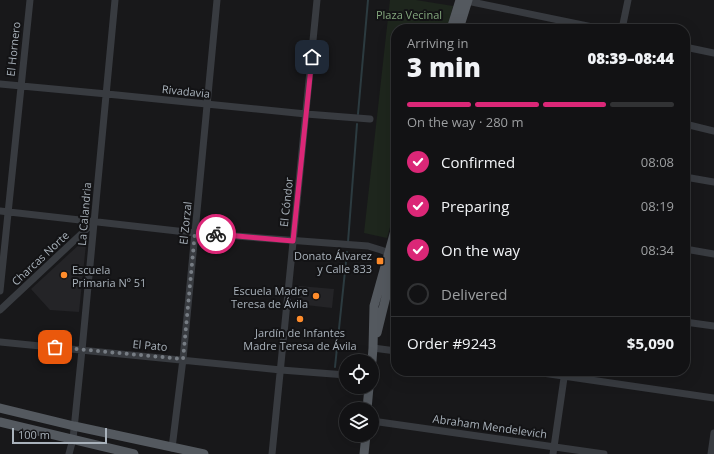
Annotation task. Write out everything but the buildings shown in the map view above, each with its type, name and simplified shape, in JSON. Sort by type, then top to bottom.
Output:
[{"type":"main road","points":[[453,24],[465,0]]},
{"type":"main road","points":[[460,24],[465,0]]},
{"type":"main road","points":[[373,354],[391,262]]},
{"type":"main road","points":[[0,408],[74,426],[204,454]]},
{"type":"main road","points":[[0,422],[134,454]]},
{"type":"main road","points":[[364,454],[365,442]]},
{"type":"street","name":"El Hornero","points":[[0,291],[30,0]]},
{"type":"street","name":"La Calandria","points":[[69,454],[73,439],[115,0]]},
{"type":"street","name":"El Zorzal","points":[[172,448],[183,359],[218,0]]},
{"type":"street","name":"El Cóndor","points":[[272,454],[317,0]]},
{"type":"street","points":[[465,0],[578,24]]},
{"type":"street","points":[[623,24],[628,0]]},
{"type":"street","points":[[690,48],[714,53]]},
{"type":"street","name":"Rivadavia","points":[[0,84],[370,119]]},
{"type":"street","points":[[690,125],[714,131]]},
{"type":"street","points":[[690,178],[714,182]]},
{"type":"street","points":[[0,211],[195,232],[368,246],[391,254]]},
{"type":"street","name":"Charcas Norte","points":[[0,310],[94,222]]},
{"type":"street","points":[[690,250],[714,254]]},
{"type":"street","points":[[0,291],[10,301]]},
{"type":"street","points":[[690,323],[714,326]]},
{"type":"street","name":"El Pato","points":[[0,342],[339,374]]},
{"type":"street","points":[[373,348],[391,350]]},
{"type":"street","points":[[554,450],[565,376]]},
{"type":"street","points":[[577,376],[714,398]]},
{"type":"street","name":"Abraham Mendelevich","points":[[379,422],[554,450],[604,454]]},
{"type":"street","points":[[711,454],[714,433]]},
{"type":"shaded area","name":"Escuela Primaria Nº 51","points":[[82,242],[86,244],[79,312],[50,310],[31,289]]},
{"type":"shaded area","name":"Escuela Madre Teresa de Ávila","points":[[299,286],[334,289],[332,308],[297,304]]},
{"type":"green space","name":"Plaza Vecinal","points":[[390,0],[416,0],[453,6],[448,24],[391,24],[391,223],[387,238],[364,233]]},
{"type":"waterway","points":[[358,114],[368,0]]},
{"type":"waterway","points":[[348,242],[357,124]]},
{"type":"waterway","points":[[335,367],[347,252]]},
{"type":"way so far","points":[[55,347],[183,359],[195,232],[216,234]]},
{"type":"place","name":"Donato Álvarez y Calle 833","points":[[380,261]]},
{"type":"place","name":"Escuela Primaria Nº 51","points":[[64,275]]},
{"type":"place","name":"Escuela Madre Teresa de Ávila","points":[[316,296]]},
{"type":"place","name":"Jardín de Infantes Madre Teresa de Ávila","points":[[300,319]]},
{"type":"route","points":[[216,234],[293,241],[312,57]]}]
